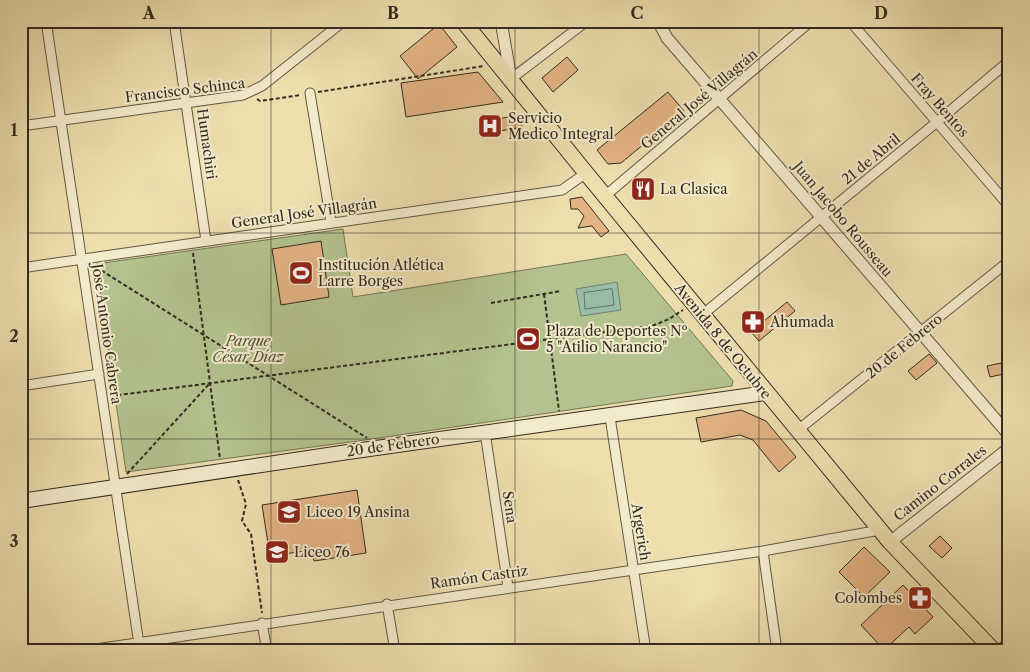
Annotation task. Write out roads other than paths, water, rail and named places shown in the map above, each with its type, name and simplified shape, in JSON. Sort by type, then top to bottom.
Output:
[{"type":"main road","name":"Avenida 8 de Octubre","points":[[464,21],[604,196],[885,536],[994,651]]},
{"type":"main road","name":"20 de Febrero","points":[[21,502],[382,447],[610,417],[766,393]]},
{"type":"street","name":"José Antonio Cabrera","points":[[46,21],[139,647]]},
{"type":"street","name":"Humachiri","points":[[174,21],[206,241]]},
{"type":"street","name":"Francisco Schinca","points":[[21,126],[243,95],[262,86],[344,21]]},
{"type":"street","points":[[501,21],[511,79],[587,21]]},
{"type":"street","name":"Juan Jacobo Rousseau","points":[[658,21],[667,38],[1009,435]]},
{"type":"street","name":"General José Villagrán","points":[[604,196],[811,21]]},
{"type":"street","name":"Fray Bentos","points":[[850,21],[1009,206]]},
{"type":"street","name":"21 de Abril","points":[[698,309],[822,217],[1009,61]]},
{"type":"street","points":[[310,93],[331,222]]},
{"type":"street","name":"General José Villagrán","points":[[21,268],[562,190],[586,173]]},
{"type":"street","name":"20 de Febrero","points":[[798,430],[1009,261]]},
{"type":"street","points":[[21,386],[99,374]]},
{"type":"street","name":"Argerich","points":[[610,417],[646,651]]},
{"type":"street","name":"Sena","points":[[485,432],[508,587]]},
{"type":"street","name":"Camino Corrales","points":[[885,536],[1009,448]]},
{"type":"street","name":"Ramón Castriz","points":[[82,651],[139,647],[262,623],[387,604],[763,551],[885,536]]},
{"type":"street","points":[[763,551],[777,651]]},
{"type":"street","points":[[387,604],[395,651]]},
{"type":"street","points":[[262,623],[267,651]]},
{"type":"street","points":[[1000,651],[1009,640]]},
{"type":"water","points":[[617,282],[621,310],[581,316],[576,289]]},
{"type":"place","name":"Servicio Medico Integral","points":[[490,126]]},
{"type":"place","name":"La Clasica","points":[[643,189]]},
{"type":"place","name":"Institución Atlética Larre Borges","points":[[301,273]]},
{"type":"place","name":"Ahumada","points":[[753,322]]},
{"type":"place","name":"Plaza de Deportes Nº 5 \"Atilio Narancio\"","points":[[528,339]]},
{"type":"place","name":"Liceo 19 Ansina","points":[[289,512]]},
{"type":"place","name":"Liceo 76","points":[[277,552]]},
{"type":"place","name":"Colombes","points":[[920,598]]},
{"type":"park label","name":"Parque César Díaz","points":[[248,350]]}]
